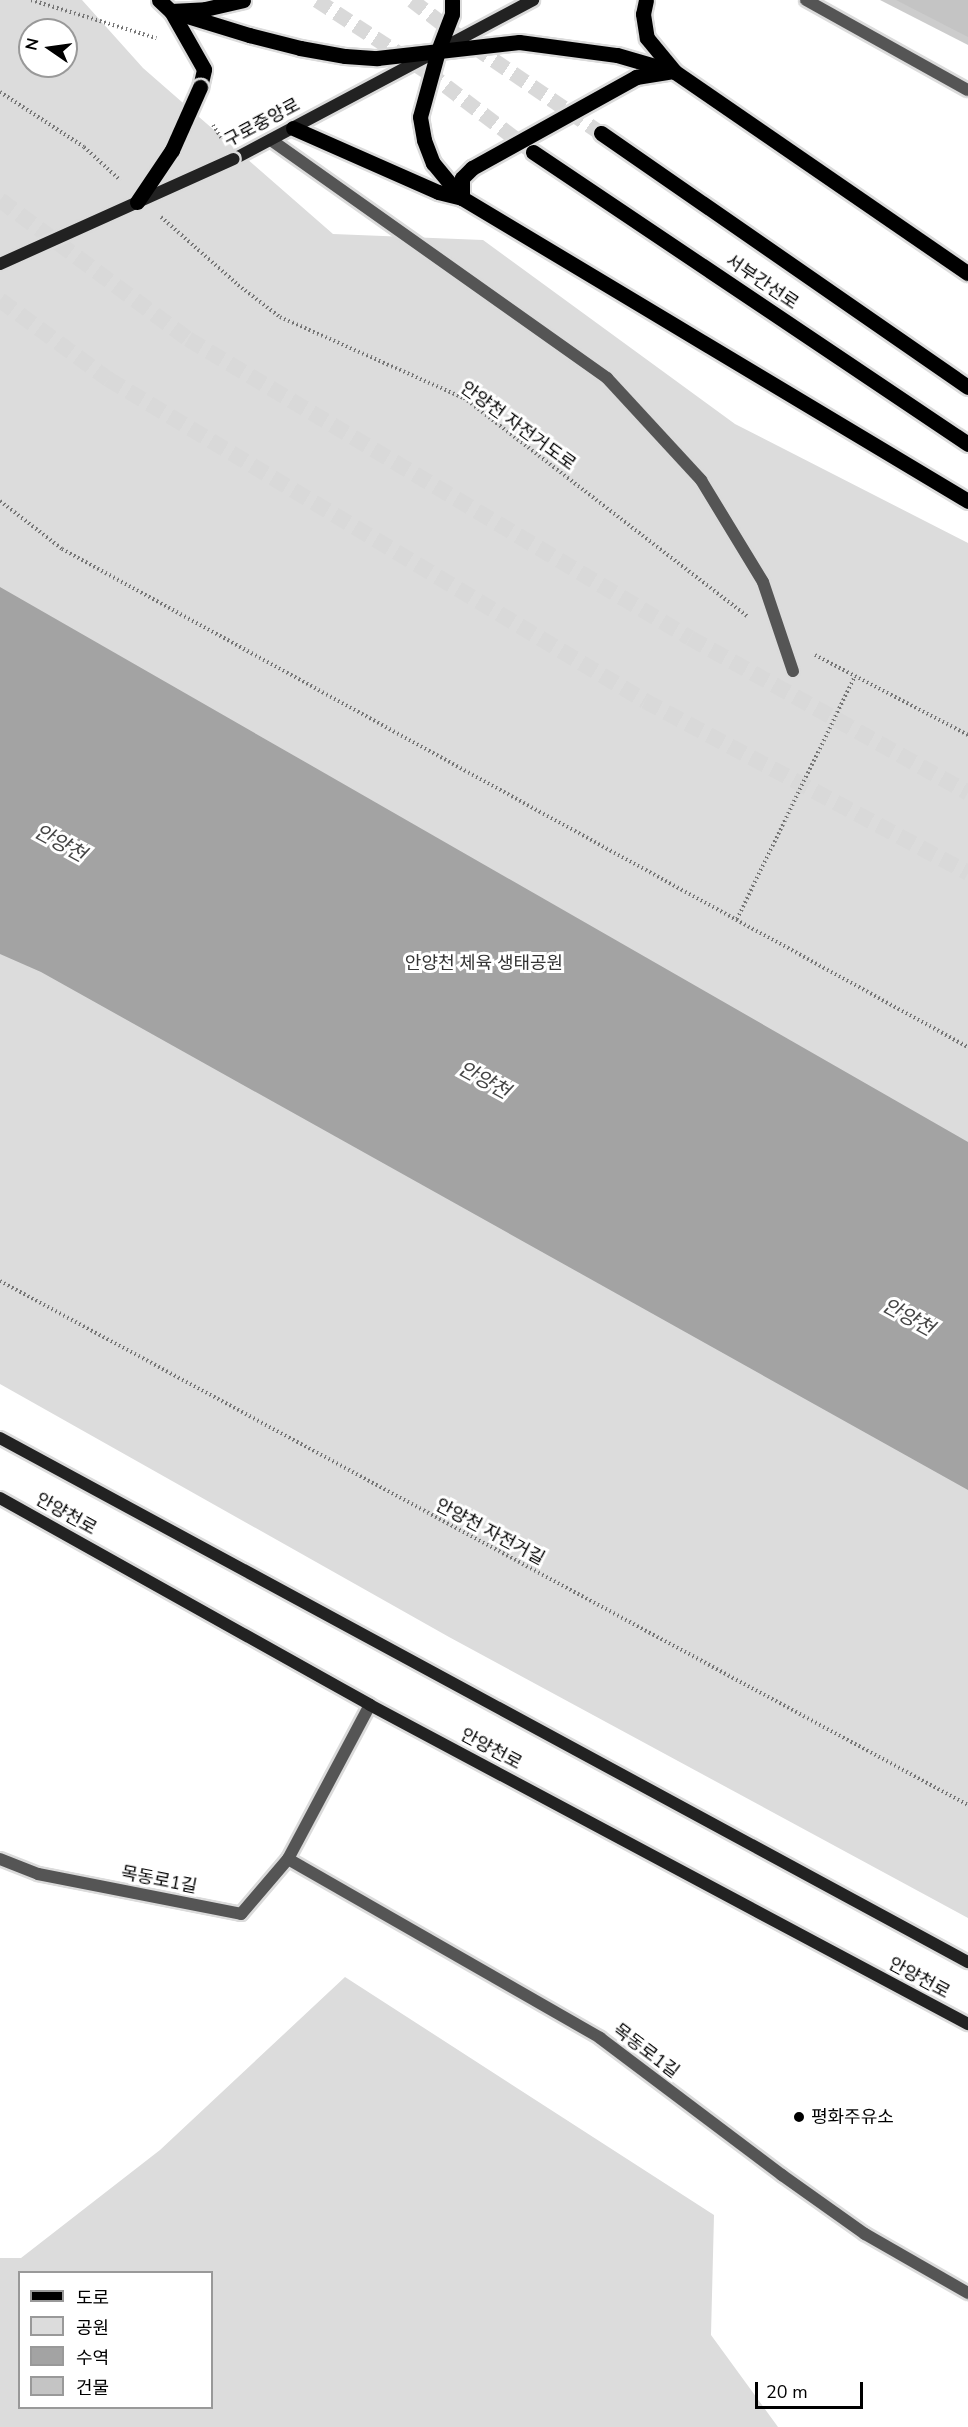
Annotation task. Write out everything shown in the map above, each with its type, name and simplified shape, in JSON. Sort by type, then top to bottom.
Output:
[{"type":"main road","points":[[137,202],[172,150],[200,87],[204,69],[171,11],[159,0]]},
{"type":"main road","points":[[171,11],[205,9],[243,0]]},
{"type":"main road","points":[[452,0],[452,14],[438,51],[420,117],[433,164],[462,198]]},
{"type":"main road","name":"구로중앙로","points":[[0,264],[234,159],[533,0]]},
{"type":"main road","points":[[646,0],[643,14],[647,38],[675,72],[968,273]]},
{"type":"main road","points":[[171,11],[300,48],[345,56],[378,58],[519,42],[617,55],[675,72]]},
{"type":"main road","points":[[462,198],[462,178],[472,168],[636,77],[675,72]]},
{"type":"main road","points":[[293,128],[438,192],[462,198],[968,501]]},
{"type":"main road","name":"서부간선로","points":[[601,133],[968,387]]},
{"type":"main road","name":"서부간선로","points":[[533,152],[968,444]]},
{"type":"main road","name":"안양천로","points":[[0,1438],[968,1962]]},
{"type":"main road","name":"안양천로","points":[[0,1498],[370,1705],[968,2024]]},
{"type":"street","points":[[806,0],[968,90]]},
{"type":"street","points":[[271,140],[607,378],[700,480],[763,582],[793,671]]},
{"type":"street","name":"목동로1길","points":[[0,1859],[38,1874],[241,1914],[288,1859],[370,1705]]},
{"type":"street","name":"목동로1길","points":[[288,1859],[600,2038],[782,2175],[865,2234],[968,2293]]},
{"type":"path","points":[[31,0],[78,16],[155,37],[162,46]]},
{"type":"path","points":[[0,92],[84,147],[126,185]]},
{"type":"path","points":[[210,121],[234,159]]},
{"type":"path","name":"안양천 자전거도로","points":[[159,215],[238,285],[280,317],[464,398],[762,628],[968,735]]},
{"type":"path","points":[[0,501],[62,549],[968,1047]]},
{"type":"path","points":[[737,919],[855,676]]},
{"type":"path","name":"안양천 자전거길","points":[[0,1281],[968,1805]]},
{"type":"green space","name":"안양천 체육 생태공원","points":[[0,0],[82,0],[143,68],[333,234],[483,240],[735,424],[968,543],[968,1918],[449,1637],[0,1384]]},
{"type":"green space","points":[[345,1977],[714,2215],[711,2335],[778,2427],[0,2427],[0,2258],[21,2258],[160,2150]]},
{"type":"water","name":"안양천","points":[[0,587],[968,1142],[968,1490],[41,972],[0,954]]},
{"type":"building","points":[[896,0],[968,0],[968,37]]},
{"type":"tunnel","points":[[317,0],[428,72],[528,148]]},
{"type":"tunnel","points":[[412,0],[456,34],[601,133]]},
{"type":"tunnel","points":[[0,200],[188,339],[690,638],[968,793]]},
{"type":"tunnel","points":[[0,300],[108,379],[645,701],[968,873]]},
{"type":"place","name":"평화주유소","points":[[799,2117]]}]
